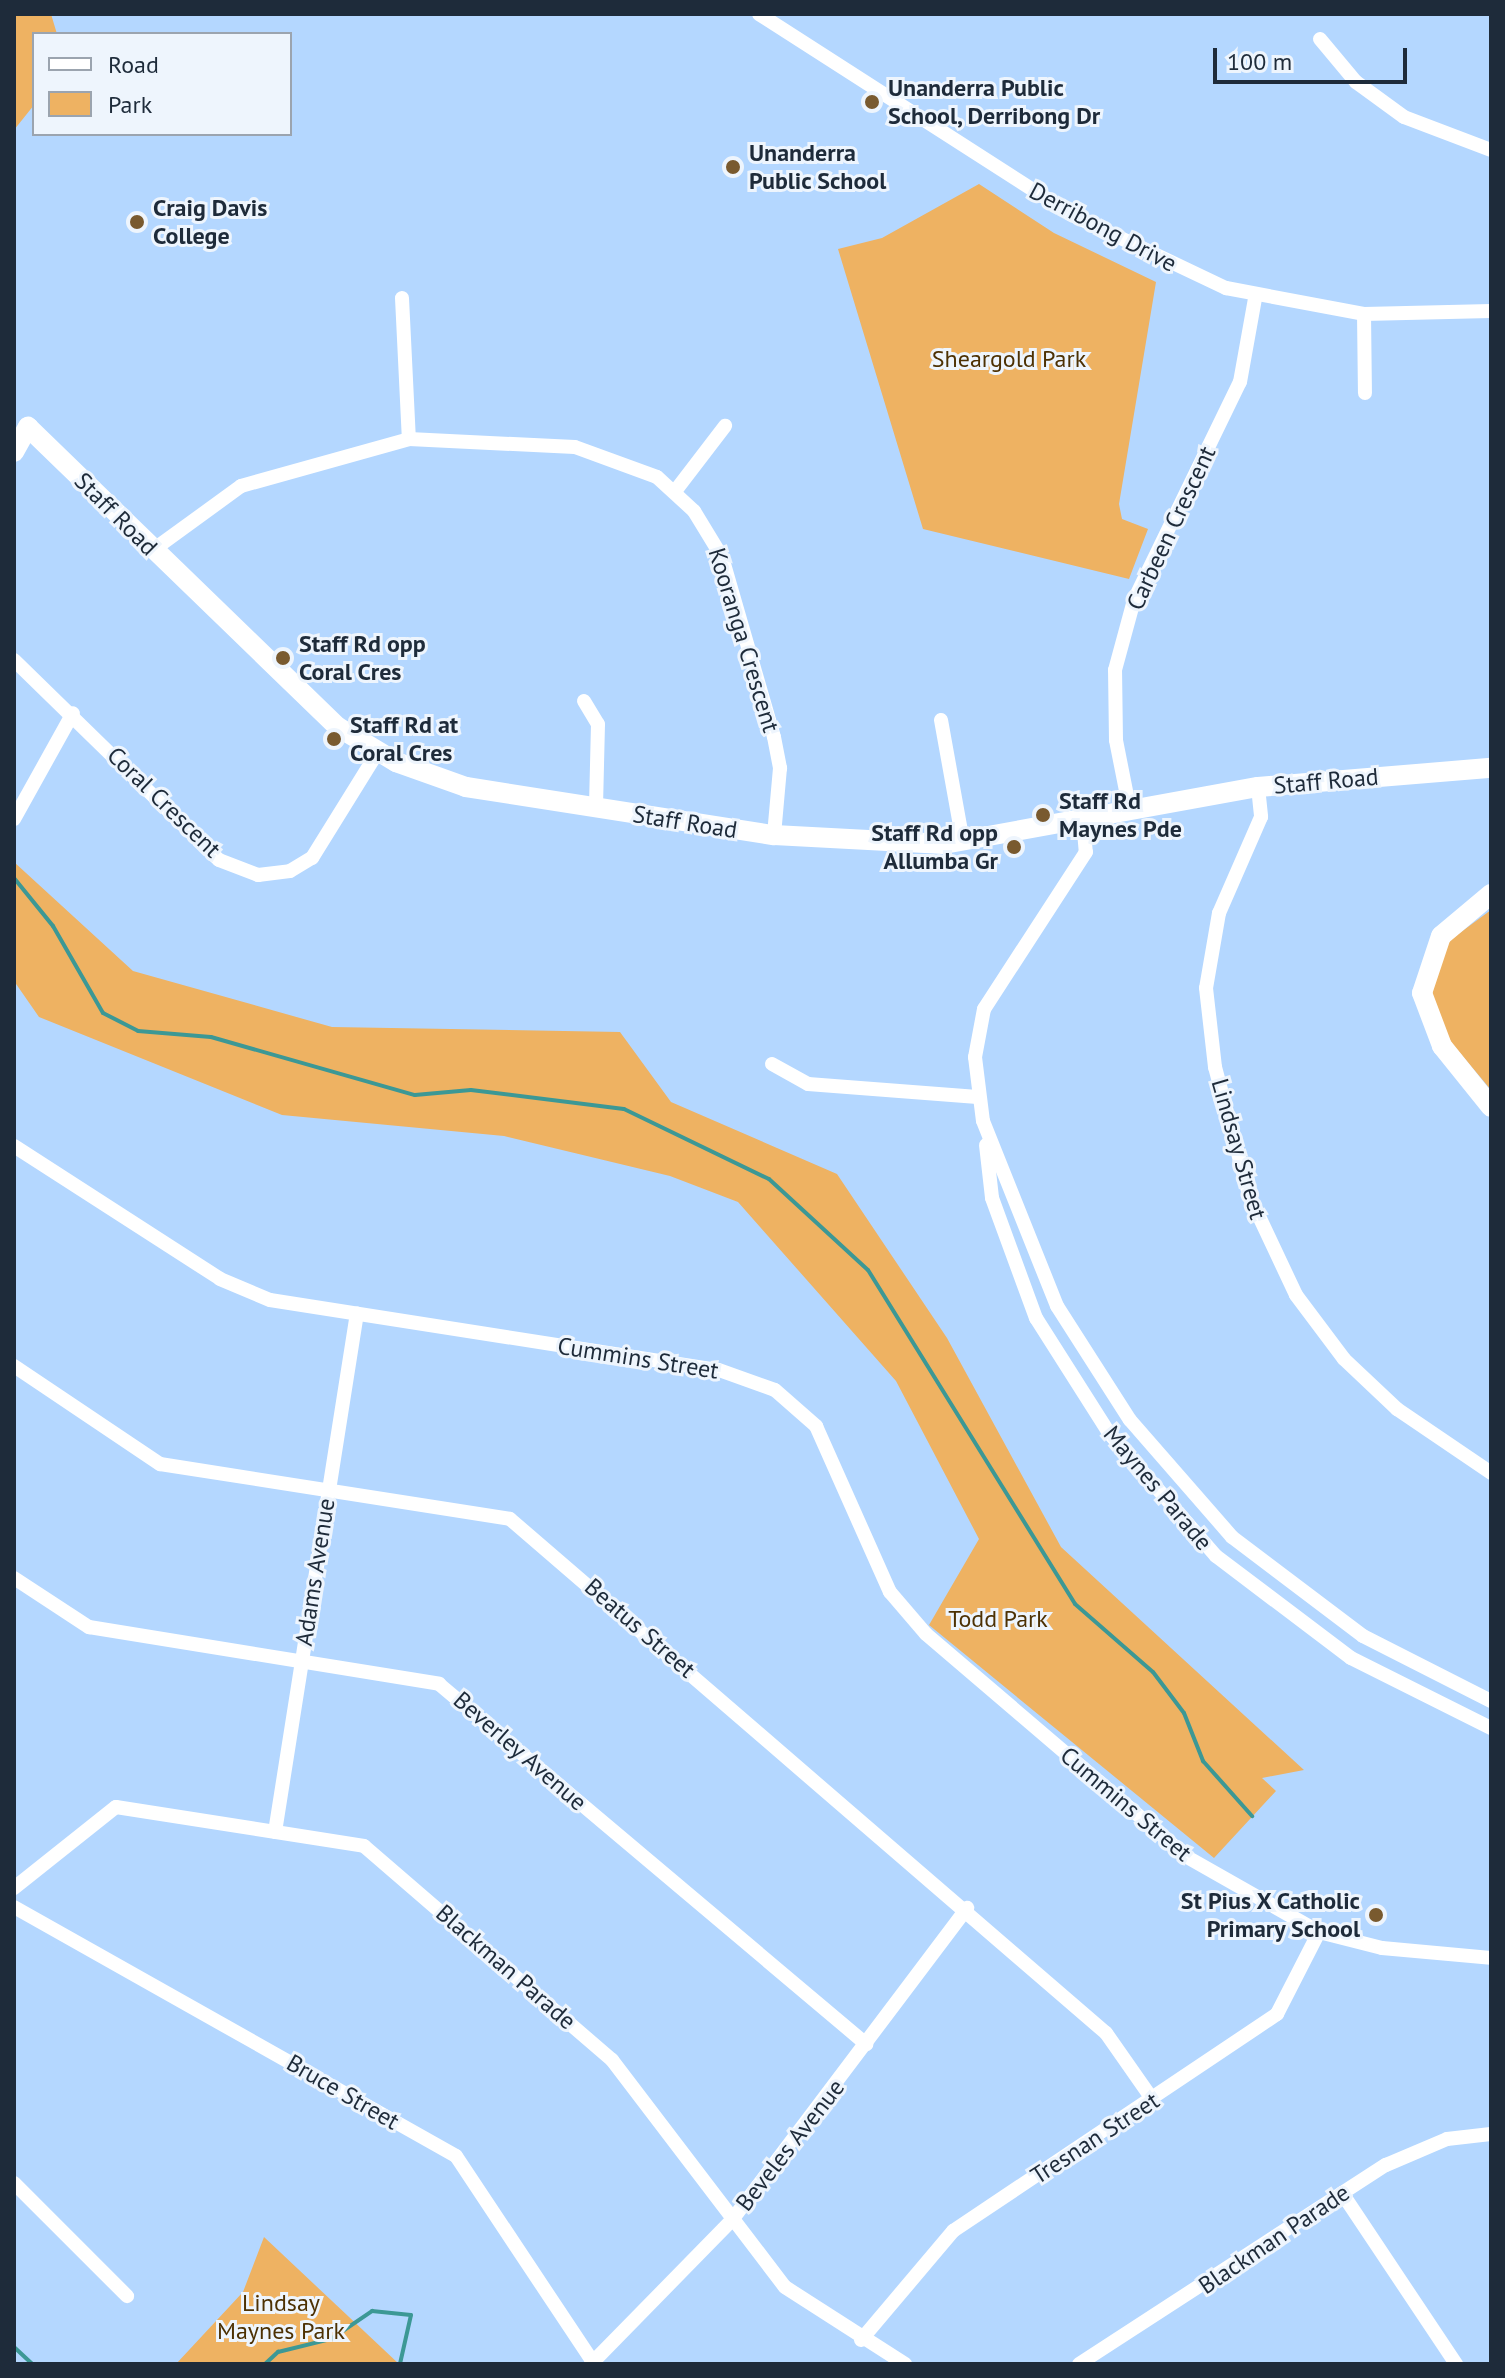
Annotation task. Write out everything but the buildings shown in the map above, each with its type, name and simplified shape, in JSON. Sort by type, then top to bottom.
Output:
[{"type":"street","name":"Derribong Drive","points":[[759,14],[1070,214],[1255,299],[1364,314],[1491,311]]},
{"type":"street","points":[[1320,39],[1356,82],[1404,117],[1491,150]]},
{"type":"street","points":[[402,298],[409,439]]},
{"type":"street","name":"Carbeen Crescent","points":[[1130,811],[1116,740],[1115,670],[1134,600],[1240,382],[1255,299]]},
{"type":"street","points":[[1364,314],[1365,393]]},
{"type":"street","points":[[14,452],[21,422]]},
{"type":"street","name":"Staff Road","points":[[21,422],[315,707],[377,753],[466,787],[774,835],[963,842],[1258,787],[1491,768]]},
{"type":"street","points":[[676,490],[725,426]]},
{"type":"street","name":"Kooranga Crescent","points":[[153,550],[241,486],[409,439],[493,438],[575,447],[618,459],[676,490],[722,557],[774,737],[780,768],[774,835]]},
{"type":"street","name":"Coral Crescent","points":[[14,660],[73,713],[219,860],[258,875],[290,871],[312,858],[377,753]]},
{"type":"street","points":[[584,701],[598,724],[596,808]]},
{"type":"street","points":[[14,819],[73,713]]},
{"type":"street","points":[[941,720],[963,842]]},
{"type":"street","name":"Lindsay Street","points":[[1258,787],[1261,817],[1224,899],[1206,988],[1215,1067],[1249,1195],[1296,1295],[1344,1359],[1409,1419],[1491,1473]]},
{"type":"street","name":"Maynes Parade","points":[[1083,820],[1086,852],[984,1009],[978,1097],[992,1198],[1036,1318],[1109,1433],[1228,1565],[1351,1658],[1491,1728]]},
{"type":"street","points":[[1491,894],[1441,936],[1422,993],[1442,1046],[1491,1107]]},
{"type":"street","points":[[772,1064],[808,1084],[978,1097]]},
{"type":"street","name":"Maynes Parade","points":[[983,1121],[1057,1306],[1130,1420],[1232,1537],[1363,1636],[1491,1701]]},
{"type":"street","name":"Cummins Street","points":[[14,1146],[220,1279],[270,1300],[719,1370],[775,1390],[816,1426],[890,1592],[926,1634],[1187,1857],[1319,1932],[1382,1948],[1491,1958]]},
{"type":"street","name":"Adams Avenue","points":[[275,1832],[357,1313]]},
{"type":"street","name":"Beatus Street","points":[[14,1366],[160,1464],[510,1519],[967,1908],[1024,1967],[1106,2033],[1153,2100]]},
{"type":"street","name":"Beverley Avenue","points":[[14,1578],[89,1627],[439,1684],[866,2044]]},
{"type":"street","name":"Blackman Parade","points":[[14,1888],[116,1807],[352,1842],[382,1858],[612,2060],[785,2287],[861,2340],[905,2364]]},
{"type":"street","name":"Bruce Street","points":[[14,1907],[456,2156],[592,2363]]},
{"type":"street","name":"Beveles Avenue","points":[[592,2363],[732,2220],[967,1908]]},
{"type":"street","name":"Tresnan Street","points":[[861,2340],[946,2236],[1277,2014],[1319,1932]]},
{"type":"street","name":"Blackman Parade","points":[[1079,2364],[1399,2158],[1487,2137]]},
{"type":"street","points":[[14,2183],[127,2296]]},
{"type":"street","points":[[1342,2193],[1456,2364]]},
{"type":"green space","points":[[14,14],[51,14],[56,32],[32,32],[32,108],[14,130]]},
{"type":"green space","name":"Sheargold Park","points":[[979,184],[1054,233],[1156,282],[1119,504],[1122,519],[1148,529],[1129,579],[923,529],[838,249],[882,238]]},
{"type":"green space","name":"Todd Park","points":[[14,862],[133,971],[332,1027],[620,1032],[671,1102],[837,1174],[947,1338],[1061,1547],[1304,1770],[1262,1778],[1276,1791],[1214,1858],[929,1625],[979,1539],[896,1381],[738,1202],[670,1176],[504,1136],[282,1115],[39,1017],[14,981]]},
{"type":"green space","points":[[1491,910],[1491,1090],[1450,1041],[1432,993],[1446,943]]},
{"type":"green space","name":"Lindsay Maynes Park","points":[[264,2237],[399,2364],[176,2364],[243,2292]]},
{"type":"waterway","points":[[14,878],[53,926],[103,1013],[138,1031],[211,1037],[415,1095],[471,1090],[624,1109],[769,1179],[868,1270],[1075,1604],[1153,1672],[1184,1713],[1203,1761],[1252,1816]]},
{"type":"waterway","points":[[265,2364],[278,2352],[331,2339],[372,2311],[411,2315],[400,2364]]},
{"type":"waterway","points":[[14,2347],[32,2364]]},
{"type":"place","name":"Unanderra Public School, Derribong Dr","points":[[872,102]]},
{"type":"place","name":"Unanderra Public School","points":[[733,167]]},
{"type":"place","name":"Craig Davis College","points":[[137,222]]},
{"type":"place","name":"Staff Rd opp Coral Cres","points":[[283,658]]},
{"type":"place","name":"Staff Rd at Coral Cres","points":[[334,739]]},
{"type":"place","name":"Staff Rd Maynes Pde","points":[[1043,815]]},
{"type":"place","name":"Staff Rd opp Allumba Gr","points":[[1014,847]]},
{"type":"place","name":"St Pius X Catholic Primary School","points":[[1376,1915]]}]
